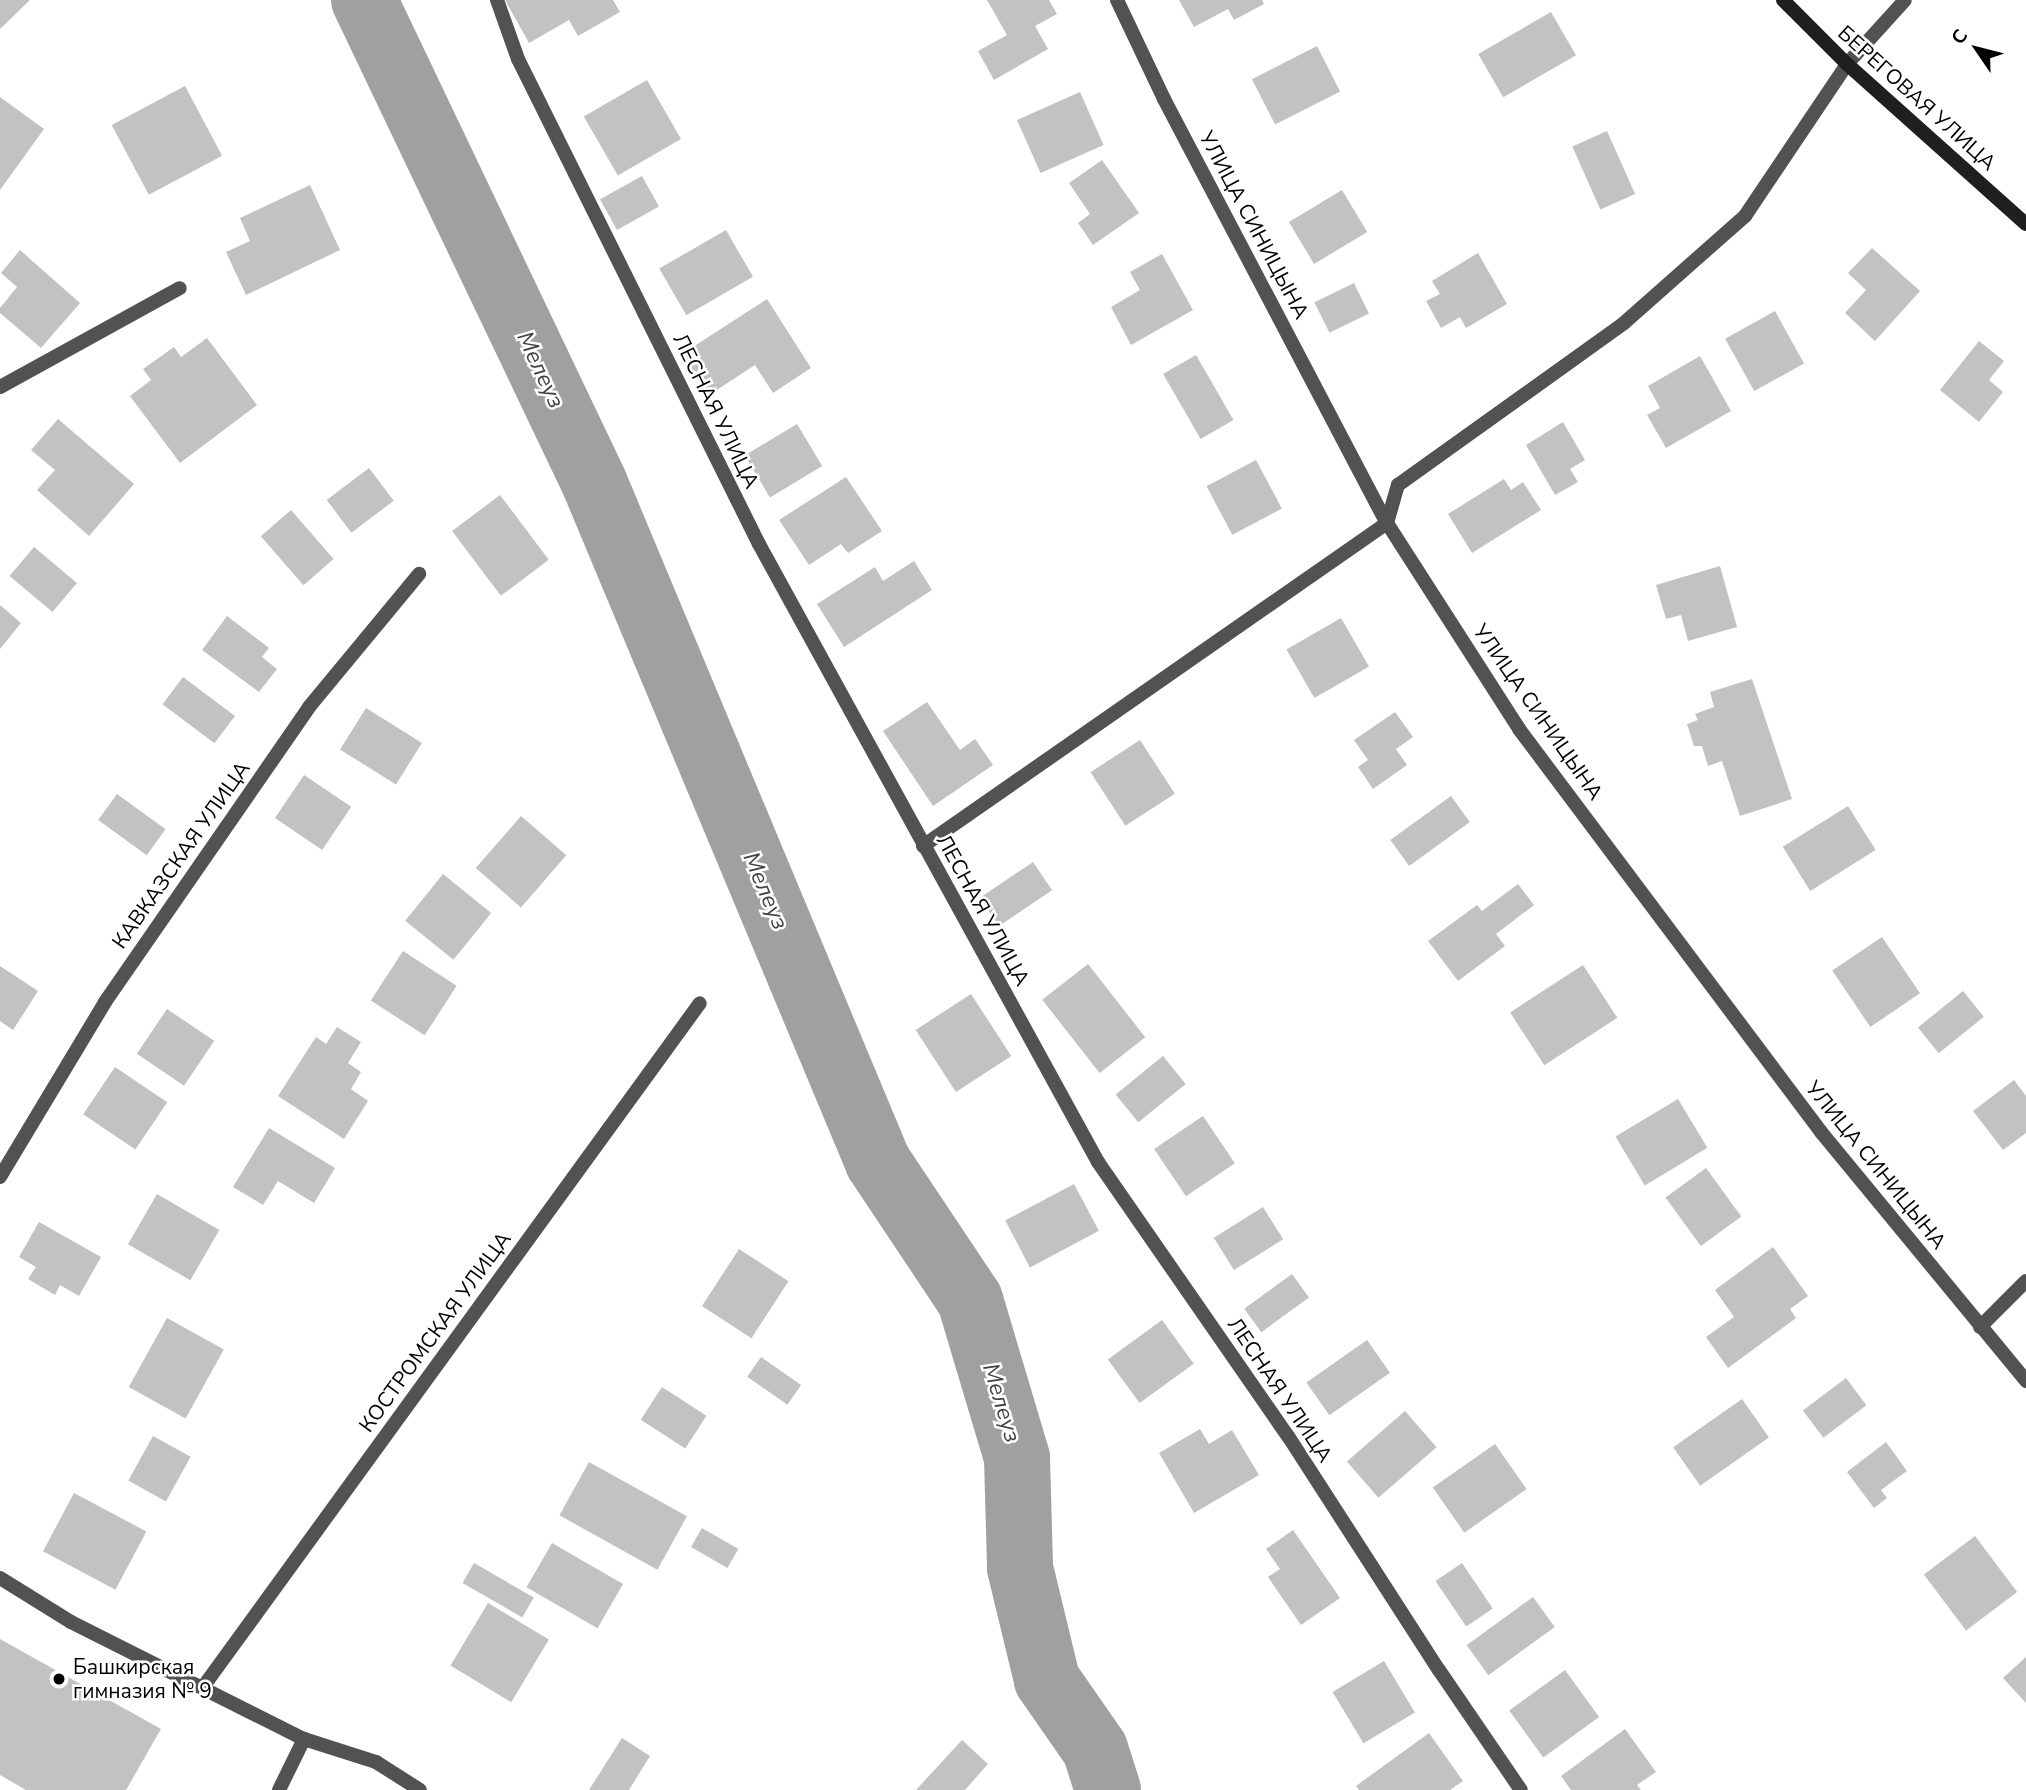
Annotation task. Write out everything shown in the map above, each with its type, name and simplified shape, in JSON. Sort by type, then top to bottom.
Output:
[{"type":"main road","name":"БЕРЕГОВАЯ УЛИЦА","points":[[1783,0],[1847,64],[2026,224]]},
{"type":"street","name":"ЛЕСНАЯ УЛИЦА","points":[[497,0],[518,59],[759,544],[1098,1162],[1288,1436],[1439,1670],[1521,1790]]},
{"type":"street","name":"УЛИЦА СИНИЦЫНА","points":[[1117,0],[1164,99],[1387,523],[1519,729],[1821,1132],[2026,1381]]},
{"type":"street","points":[[923,846],[1387,523],[1398,485],[1624,323],[1745,216],[1847,64],[1905,0]]},
{"type":"street","points":[[1,385],[180,288]]},
{"type":"street","name":"КАВКАЗСКАЯ УЛИЦА","points":[[0,1177],[105,1002],[309,707],[419,574]]},
{"type":"street","name":"КОСТРОМСКАЯ УЛИЦА","points":[[203,1687],[700,1003]]},
{"type":"street","points":[[1980,1327],[2026,1281]]},
{"type":"street","points":[[0,1578],[71,1622],[304,1739],[376,1762],[420,1790]]},
{"type":"street","points":[[279,1790],[304,1739]]},
{"type":"building","points":[[0,0],[30,0],[0,29]]},
{"type":"building","points":[[505,0],[613,0],[620,12],[578,36],[569,20],[529,43]]},
{"type":"building","points":[[987,0],[1049,0],[1057,14],[1035,26],[1048,49],[994,80],[978,51],[1007,35]]},
{"type":"building","points":[[1179,0],[1262,0],[1264,4],[1234,20],[1228,9],[1194,27]]},
{"type":"building","points":[[1551,12],[1576,55],[1503,97],[1478,54]]},
{"type":"building","points":[[1317,46],[1340,91],[1275,125],[1252,79]]},
{"type":"building","points":[[647,80],[681,139],[618,175],[584,116]]},
{"type":"building","points":[[185,86],[222,156],[149,195],[112,125]]},
{"type":"building","points":[[1080,92],[1104,145],[1041,173],[1017,120]]},
{"type":"building","points":[[0,97],[44,129],[0,190]]},
{"type":"building","points":[[1607,131],[1635,194],[1600,209],[1572,146]]},
{"type":"building","points":[[1102,160],[1139,213],[1093,245],[1078,223],[1090,214],[1069,183]]},
{"type":"building","points":[[642,176],[659,207],[617,230],[600,199]]},
{"type":"building","points":[[310,185],[340,250],[246,295],[226,252],[250,241],[240,218]]},
{"type":"building","points":[[1342,190],[1367,232],[1314,264],[1289,222]]},
{"type":"building","points":[[726,230],[753,277],[686,315],[659,268]]},
{"type":"building","points":[[1872,248],[1920,291],[1875,341],[1845,313],[1866,290],[1848,273]]},
{"type":"building","points":[[20,250],[80,303],[41,348],[0,313],[0,308],[17,287],[1,273]]},
{"type":"building","points":[[1478,253],[1507,304],[1466,328],[1460,317],[1441,328],[1426,301],[1440,294],[1432,281]]},
{"type":"building","points":[[1162,254],[1193,310],[1131,345],[1111,307],[1140,290],[1130,272]]},
{"type":"building","points":[[1354,283],[1369,314],[1329,333],[1314,302]]},
{"type":"building","points":[[767,299],[811,368],[773,393],[755,365],[709,395],[682,354]]},
{"type":"building","points":[[1775,311],[1804,363],[1754,391],[1725,339]]},
{"type":"building","points":[[207,338],[257,405],[180,463],[130,396],[151,380],[143,369],[174,347],[181,357]]},
{"type":"building","points":[[1979,341],[2004,361],[1989,380],[2003,392],[1979,422],[1940,390]]},
{"type":"building","points":[[1196,355],[1234,420],[1201,439],[1163,374]]},
{"type":"building","points":[[1700,356],[1731,411],[1666,448],[1647,415],[1660,408],[1648,386]]},
{"type":"building","points":[[58,419],[134,484],[89,536],[37,490],[55,470],[31,450]]},
{"type":"building","points":[[1563,422],[1585,460],[1570,469],[1578,482],[1555,495],[1526,445]]},
{"type":"building","points":[[797,424],[822,466],[770,497],[745,455]]},
{"type":"building","points":[[1256,460],[1282,509],[1232,535],[1207,486]]},
{"type":"building","points":[[369,468],[394,501],[351,533],[327,500]]},
{"type":"building","points":[[846,477],[882,531],[848,553],[841,544],[809,565],[779,520]]},
{"type":"building","points":[[1504,479],[1511,490],[1523,482],[1541,510],[1472,553],[1448,514]]},
{"type":"building","points":[[500,495],[549,560],[501,596],[452,531]]},
{"type":"building","points":[[291,510],[334,559],[303,585],[261,536]]},
{"type":"building","points":[[34,547],[77,583],[52,612],[10,576]]},
{"type":"building","points":[[914,561],[932,590],[844,647],[817,604],[875,567],[883,581]]},
{"type":"building","points":[[1720,566],[1737,627],[1688,641],[1681,615],[1666,619],[1656,585]]},
{"type":"building","points":[[0,605],[21,623],[0,649]]},
{"type":"building","points":[[227,616],[269,648],[262,657],[277,669],[259,692],[202,650]]},
{"type":"building","points":[[1341,618],[1369,666],[1314,698],[1286,650]]},
{"type":"building","points":[[183,677],[235,716],[214,743],[163,704]]},
{"type":"building","points":[[1752,679],[1792,799],[1740,816],[1722,761],[1708,766],[1702,746],[1694,746],[1687,724],[1698,720],[1695,714],[1714,707],[1710,692]]},
{"type":"building","points":[[927,702],[960,750],[975,739],[993,765],[933,806],[883,731]]},
{"type":"building","points":[[366,708],[422,743],[396,785],[340,750]]},
{"type":"building","points":[[1395,712],[1413,737],[1396,749],[1407,765],[1373,789],[1358,767],[1368,760],[1354,740]]},
{"type":"building","points":[[1140,740],[1175,794],[1125,826],[1091,772]]},
{"type":"building","points":[[304,775],[351,807],[322,850],[275,818]]},
{"type":"building","points":[[117,794],[166,829],[147,855],[98,820]]},
{"type":"building","points":[[1451,796],[1470,822],[1409,866],[1390,840]]},
{"type":"building","points":[[1848,806],[1876,850],[1810,891],[1783,847]]},
{"type":"building","points":[[521,816],[566,855],[521,907],[476,868]]},
{"type":"building","points":[[1033,862],[1052,890],[999,926],[980,898]]},
{"type":"building","points":[[443,874],[491,913],[453,960],[405,921]]},
{"type":"building","points":[[1518,884],[1534,905],[1496,934],[1505,946],[1458,981],[1428,941],[1477,905],[1482,911]]},
{"type":"building","points":[[1882,937],[1920,993],[1870,1027],[1832,971]]},
{"type":"building","points":[[403,951],[457,986],[425,1035],[371,1000]]},
{"type":"building","points":[[1088,964],[1145,1037],[1100,1073],[1042,1000]]},
{"type":"building","points":[[1583,965],[1617,1018],[1544,1065],[1510,1012]]},
{"type":"building","points":[[0,966],[38,991],[13,1030],[0,1021]]},
{"type":"building","points":[[1963,991],[1984,1017],[1939,1053],[1918,1028]]},
{"type":"building","points":[[971,994],[1011,1056],[956,1092],[916,1030]]},
{"type":"building","points":[[167,1009],[214,1041],[184,1086],[137,1054]]},
{"type":"building","points":[[337,1027],[361,1042],[348,1063],[361,1072],[351,1089],[368,1101],[344,1139],[278,1096],[316,1037],[326,1044]]},
{"type":"building","points":[[1163,1056],[1186,1084],[1138,1122],[1116,1094]]},
{"type":"building","points":[[115,1067],[167,1102],[135,1149],[83,1114]]},
{"type":"building","points":[[2014,1080],[2026,1096],[2026,1133],[2003,1150],[1973,1111]]},
{"type":"building","points":[[1678,1099],[1707,1148],[1645,1185],[1615,1137]]},
{"type":"building","points":[[1203,1116],[1235,1163],[1186,1196],[1154,1149]]},
{"type":"building","points":[[269,1128],[335,1168],[314,1203],[278,1181],[263,1205],[233,1187]]},
{"type":"building","points":[[1706,1168],[1741,1217],[1701,1246],[1666,1197]]},
{"type":"building","points":[[1074,1184],[1099,1231],[1030,1267],[1005,1221]]},
{"type":"building","points":[[157,1194],[219,1230],[190,1280],[128,1244]]},
{"type":"building","points":[[1263,1207],[1283,1239],[1234,1270],[1214,1238]]},
{"type":"building","points":[[39,1222],[101,1257],[79,1296],[60,1285],[55,1295],[28,1279],[36,1267],[19,1257]]},
{"type":"building","points":[[1773,1247],[1808,1296],[1790,1309],[1796,1318],[1728,1368],[1706,1337],[1734,1317],[1715,1290]]},
{"type":"building","points":[[739,1249],[788,1281],[751,1338],[702,1306]]},
{"type":"building","points":[[1292,1274],[1309,1297],[1261,1332],[1244,1309]]},
{"type":"building","points":[[167,1318],[224,1350],[186,1419],[129,1387]]},
{"type":"building","points":[[1162,1320],[1194,1364],[1140,1403],[1108,1359]]},
{"type":"building","points":[[1367,1340],[1390,1373],[1329,1415],[1306,1382]]},
{"type":"building","points":[[761,1357],[801,1385],[787,1405],[747,1377]]},
{"type":"building","points":[[1846,1378],[1866,1405],[1823,1438],[1803,1410]]},
{"type":"building","points":[[662,1387],[706,1416],[685,1449],[641,1420]]},
{"type":"building","points":[[1742,1399],[1769,1438],[1700,1486],[1673,1447]]},
{"type":"building","points":[[1405,1411],[1436,1447],[1378,1498],[1347,1462]]},
{"type":"building","points":[[1200,1429],[1209,1444],[1232,1430],[1259,1475],[1194,1513],[1159,1453]]},
{"type":"building","points":[[153,1436],[191,1457],[166,1501],[128,1481]]},
{"type":"building","points":[[1886,1442],[1907,1471],[1881,1490],[1887,1498],[1874,1508],[1847,1472]]},
{"type":"building","points":[[1495,1444],[1527,1489],[1464,1533],[1433,1488]]},
{"type":"building","points":[[589,1462],[687,1516],[657,1570],[559,1515]]},
{"type":"building","points":[[74,1493],[146,1531],[115,1590],[43,1551]]},
{"type":"building","points":[[702,1528],[738,1549],[727,1568],[691,1547]]},
{"type":"building","points":[[1293,1530],[1340,1598],[1301,1625],[1268,1577],[1280,1569],[1266,1549]]},
{"type":"building","points":[[1975,1536],[2017,1592],[1966,1630],[1924,1575]]},
{"type":"building","points":[[552,1543],[623,1584],[598,1628],[526,1587]]},
{"type":"building","points":[[474,1563],[534,1598],[522,1617],[462,1583]]},
{"type":"building","points":[[1462,1563],[1493,1609],[1466,1626],[1435,1581]]},
{"type":"building","points":[[1533,1597],[1555,1627],[1488,1675],[1467,1645]]},
{"type":"building","points":[[488,1603],[549,1640],[511,1702],[450,1666]]},
{"type":"building","name":"Башкирская гимназия № 9","points":[[0,1639],[161,1729],[126,1790],[26,1790],[0,1775]]},
{"type":"building","points":[[2026,1657],[2026,1703],[2003,1678]]},
{"type":"building","points":[[1384,1661],[1415,1712],[1363,1743],[1333,1692]]},
{"type":"building","points":[[1565,1670],[1599,1717],[1543,1757],[1509,1711]]},
{"type":"building","points":[[1625,1729],[1656,1772],[1637,1785],[1641,1790],[1571,1790],[1561,1776]]},
{"type":"building","points":[[1429,1733],[1463,1781],[1450,1790],[1359,1790],[1356,1786]]},
{"type":"building","points":[[622,1738],[650,1756],[629,1790],[589,1790]]},
{"type":"building","points":[[962,1740],[988,1764],[965,1790],[916,1790]]},
{"type":"waterway","name":"Мелеуз","points":[[364,0],[594,482],[878,1162],[970,1300],[1017,1458],[1020,1568],[1047,1680],[1095,1749],[1108,1790]]},
{"type":"place","name":"Башкирская гимназия № 9","points":[[59,1679]]}]
